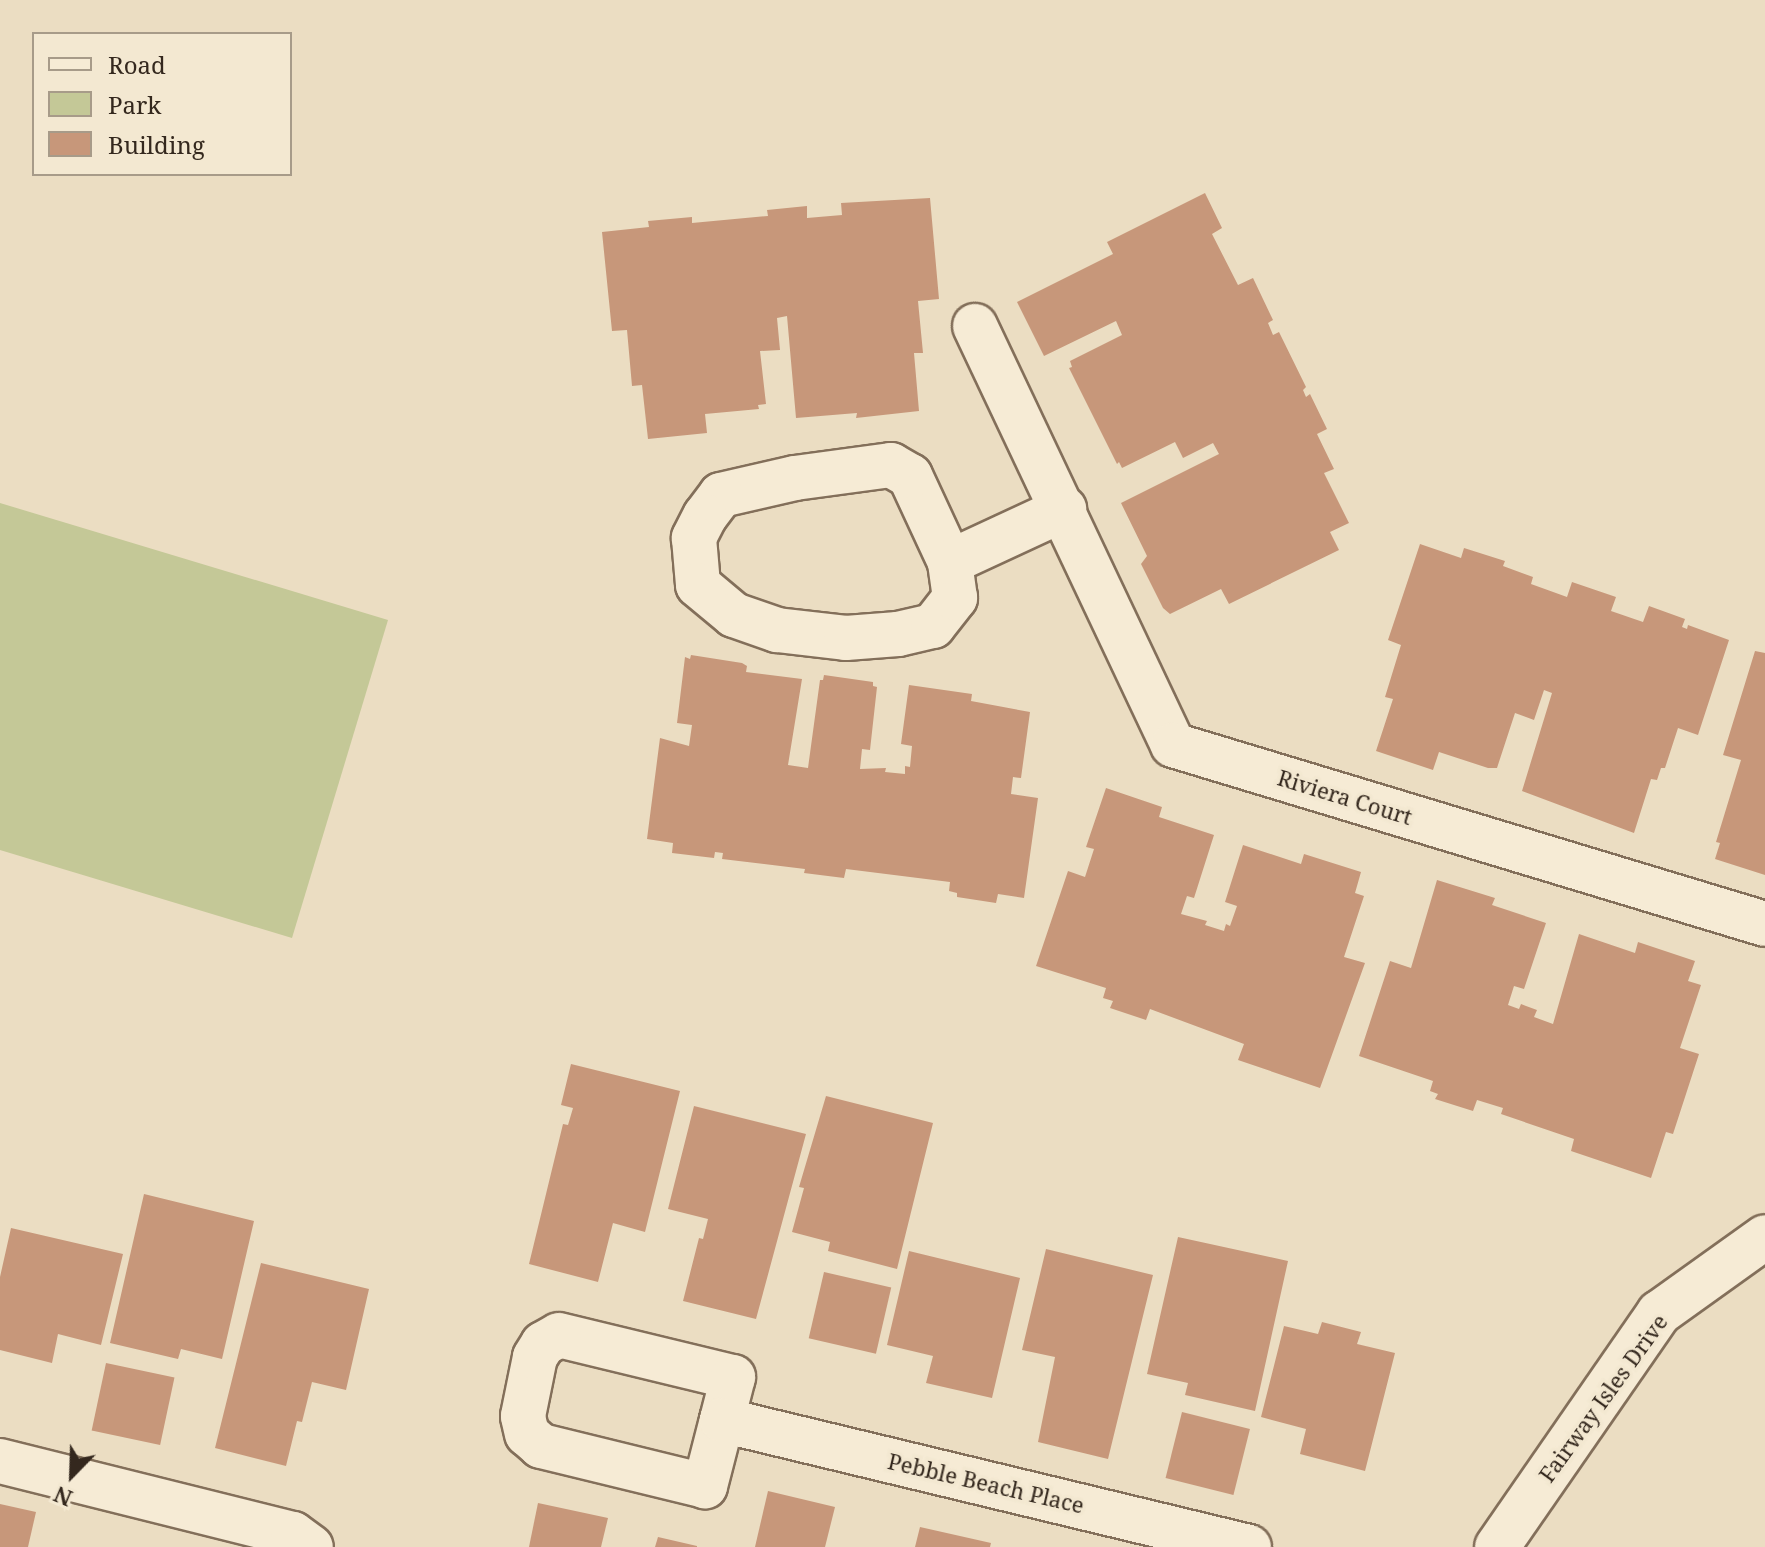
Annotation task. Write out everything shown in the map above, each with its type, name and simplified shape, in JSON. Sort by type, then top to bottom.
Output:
[{"type":"street","name":"Riviera Court","points":[[975,326],[1173,745],[1765,924]]},
{"type":"street","points":[[891,465],[910,476],[950,562],[955,598],[933,626],[898,634],[846,638],[777,630],[734,615],[698,585],[694,538],[721,495],[795,478],[891,465]]},
{"type":"street","points":[[950,562],[1064,509]]},
{"type":"street","name":"Fairway Isles Drive","points":[[1497,1547],[1659,1313],[1765,1237]]},
{"type":"street","points":[[559,1335],[733,1377],[722,1420],[705,1486],[541,1446],[527,1434],[523,1416],[535,1357],[543,1344],[559,1335]]},
{"type":"street","name":"Pebble Beach Place","points":[[722,1420],[1249,1547]]},
{"type":"street","points":[[0,1461],[207,1530],[293,1534],[311,1547]]},
{"type":"green space","points":[[0,503],[388,620],[292,938],[0,850]]},
{"type":"building","points":[[1205,193],[1222,228],[1212,234],[1238,285],[1253,278],[1273,320],[1268,323],[1273,335],[1279,332],[1306,387],[1303,390],[1306,397],[1310,394],[1327,429],[1317,434],[1334,469],[1324,473],[1349,523],[1330,532],[1339,550],[1229,604],[1221,589],[1170,614],[1163,608],[1141,564],[1147,556],[1121,503],[1219,454],[1213,443],[1183,458],[1175,442],[1122,468],[1119,462],[1117,464],[1069,368],[1072,367],[1070,361],[1122,335],[1116,321],[1044,356],[1017,302],[1113,254],[1107,242]]},
{"type":"building","points":[[930,198],[939,299],[918,301],[923,353],[914,353],[919,411],[856,418],[857,413],[796,418],[787,316],[777,318],[780,350],[760,351],[766,404],[758,405],[759,409],[705,414],[707,433],[648,439],[642,385],[632,386],[627,330],[612,331],[602,232],[649,227],[648,221],[692,217],[692,223],[768,216],[767,210],[807,206],[807,218],[842,215],[841,203]]},
{"type":"building","points":[[1420,544],[1461,558],[1464,548],[1505,561],[1503,566],[1533,577],[1531,584],[1567,597],[1572,582],[1616,597],[1611,611],[1643,622],[1649,606],[1685,619],[1682,627],[1687,629],[1688,625],[1729,640],[1698,735],[1678,728],[1665,768],[1661,768],[1657,780],[1651,779],[1634,833],[1522,791],[1552,693],[1544,690],[1534,720],[1515,713],[1497,768],[1439,752],[1433,770],[1376,751],[1393,699],[1385,697],[1401,645],[1388,640]]},
{"type":"building","points":[[1755,651],[1765,653],[1765,875],[1715,859],[1720,843],[1716,842],[1741,760],[1723,755]]},
{"type":"building","points":[[691,655],[742,663],[747,666],[746,672],[802,679],[788,765],[808,768],[820,680],[824,675],[873,682],[873,686],[877,687],[870,750],[862,749],[860,769],[886,768],[885,772],[905,774],[905,766],[910,767],[912,746],[901,744],[909,685],[972,694],[971,701],[1030,712],[1021,778],[1013,777],[1011,794],[1038,798],[1024,898],[998,894],[996,903],[957,897],[957,893],[949,891],[950,882],[846,869],[844,878],[804,873],[805,869],[722,859],[723,853],[715,852],[714,858],[672,853],[673,843],[647,839],[660,738],[689,746],[692,725],[677,723],[685,657],[690,659]]},
{"type":"building","points":[[1106,788],[1162,807],[1159,817],[1214,835],[1194,898],[1187,896],[1181,914],[1207,921],[1205,925],[1224,931],[1226,924],[1230,926],[1237,906],[1225,902],[1243,845],[1301,864],[1304,854],[1361,872],[1355,893],[1364,896],[1344,957],[1365,963],[1320,1088],[1238,1060],[1244,1044],[1150,1009],[1146,1020],[1110,1008],[1113,1001],[1103,998],[1106,988],[1036,966],[1068,871],[1085,877],[1094,849],[1086,847]]},
{"type":"building","points":[[1437,880],[1495,898],[1492,905],[1546,923],[1524,989],[1514,986],[1508,1005],[1519,1009],[1521,1004],[1537,1010],[1534,1017],[1553,1024],[1579,934],[1635,953],[1638,942],[1695,961],[1688,981],[1701,985],[1680,1048],[1699,1054],[1673,1134],[1666,1132],[1651,1178],[1571,1151],[1574,1139],[1501,1114],[1503,1108],[1477,1100],[1473,1111],[1435,1099],[1438,1094],[1430,1091],[1433,1081],[1359,1056],[1390,961],[1411,968]]},
{"type":"building","points":[[571,1064],[680,1091],[645,1232],[613,1223],[598,1282],[529,1264],[563,1124],[568,1125],[573,1108],[561,1105]]},
{"type":"building","points":[[826,1096],[933,1123],[897,1269],[828,1251],[830,1242],[792,1232],[804,1188],[799,1187]]},
{"type":"building","points":[[694,1106],[806,1134],[756,1319],[683,1301],[699,1238],[703,1239],[708,1219],[668,1209]]},
{"type":"building","points":[[144,1194],[254,1221],[222,1359],[181,1349],[178,1359],[110,1343]]},
{"type":"building","points":[[11,1228],[123,1254],[101,1345],[58,1334],[52,1363],[0,1350],[0,1277]]},
{"type":"building","points":[[1178,1237],[1288,1261],[1255,1411],[1185,1395],[1188,1383],[1147,1374]]},
{"type":"building","points":[[1046,1249],[1153,1275],[1108,1459],[1038,1442],[1055,1357],[1022,1350]]},
{"type":"building","points":[[909,1251],[1020,1278],[992,1398],[926,1383],[933,1356],[887,1345]]},
{"type":"building","points":[[261,1263],[369,1289],[346,1390],[312,1382],[302,1422],[297,1421],[286,1466],[215,1448]]},
{"type":"building","points":[[824,1272],[891,1288],[876,1354],[809,1338]]},
{"type":"building","points":[[1322,1322],[1361,1332],[1357,1344],[1395,1353],[1365,1471],[1300,1454],[1306,1429],[1261,1417],[1284,1326],[1318,1334]]},
{"type":"building","points":[[106,1363],[174,1378],[160,1445],[92,1430]]},
{"type":"building","points":[[1182,1412],[1250,1429],[1233,1495],[1166,1478]]},
{"type":"building","points":[[768,1491],[835,1507],[825,1547],[755,1547]]},
{"type":"building","points":[[538,1503],[608,1518],[601,1547],[529,1547]]},
{"type":"building","points":[[0,1504],[36,1512],[28,1547],[0,1547]]},
{"type":"building","points":[[920,1527],[991,1543],[990,1547],[915,1547]]},
{"type":"building","points":[[658,1537],[697,1546],[697,1547],[655,1547]]}]
